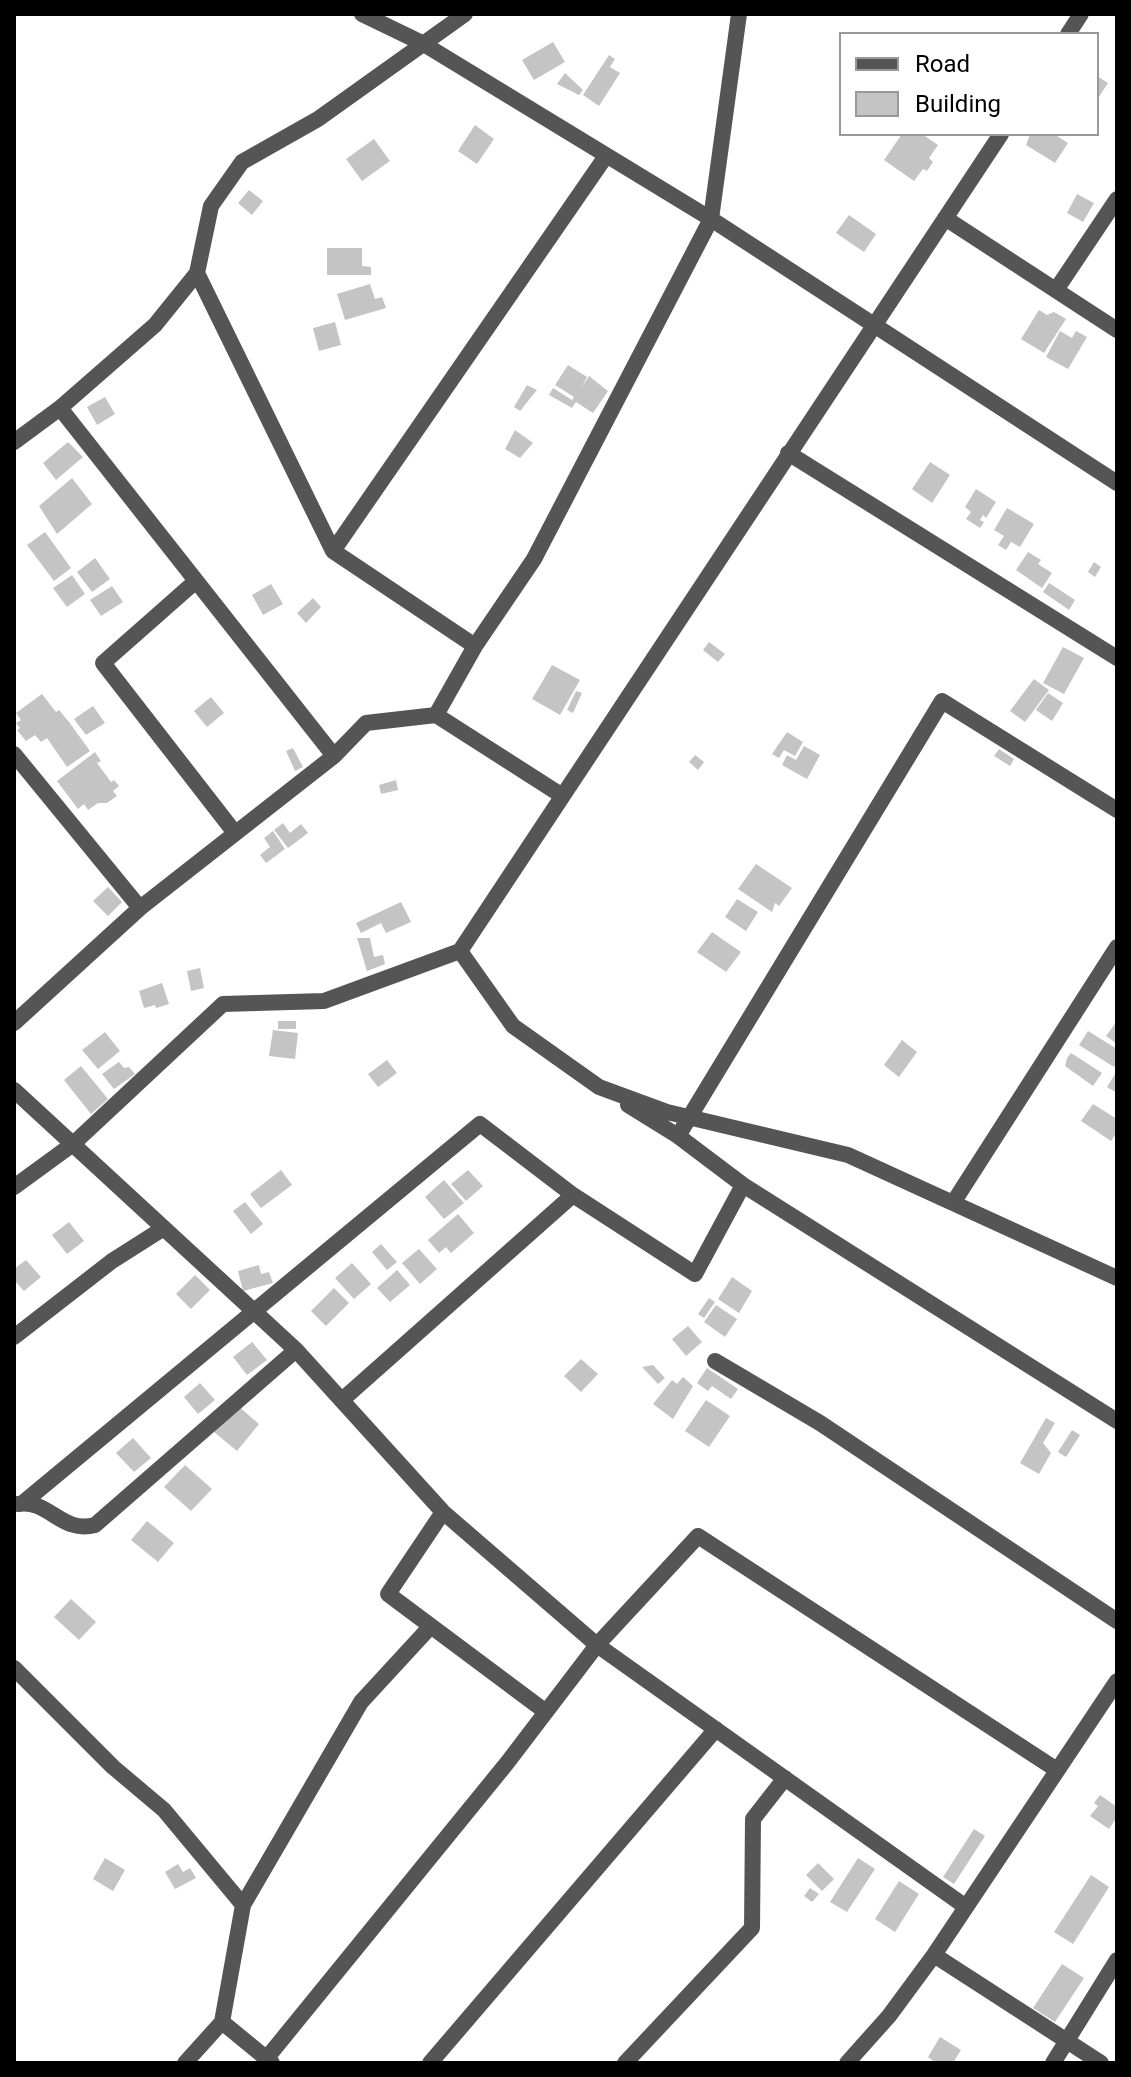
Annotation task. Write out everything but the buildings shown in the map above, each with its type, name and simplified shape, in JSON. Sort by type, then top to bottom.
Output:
[{"type":"street","points":[[362,14],[422,43],[711,219],[1117,483]]},
{"type":"street","points":[[14,442],[60,408],[155,325],[197,273],[211,206],[242,162],[318,119],[465,14]]},
{"type":"street","points":[[436,715],[475,646],[534,559],[711,219],[739,14]]},
{"type":"street","points":[[1069,32],[1081,14]]},
{"type":"street","points":[[14,1187],[73,1144],[223,1004],[324,1001],[460,951],[1000,136]]},
{"type":"street","points":[[333,551],[606,156]]},
{"type":"street","points":[[1056,290],[1117,199]]},
{"type":"street","points":[[945,218],[1117,330]]},
{"type":"street","points":[[197,273],[333,551],[475,646]]},
{"type":"street","points":[[60,408],[334,756]]},
{"type":"street","points":[[788,453],[1117,658]]},
{"type":"street","points":[[196,581],[103,663],[235,833]]},
{"type":"street","points":[[678,1136],[942,701],[1117,810]]},
{"type":"street","points":[[14,1023],[140,908],[334,756],[366,723],[436,715],[561,795]]},
{"type":"street","points":[[14,754],[140,908]]},
{"type":"street","points":[[953,1203],[1117,947]]},
{"type":"street","points":[[460,951],[513,1026],[599,1087],[678,1136],[743,1185],[1117,1420]]},
{"type":"street","points":[[599,1087],[690,1118],[848,1155],[1117,1278]]},
{"type":"street","points":[[14,1090],[296,1350],[443,1512],[597,1645],[966,1907]]},
{"type":"street","points":[[19,1504],[480,1124],[573,1195],[695,1274],[743,1185]]},
{"type":"street","points":[[342,1400],[573,1195]]},
{"type":"street","points":[[14,1337],[112,1261],[164,1228]]},
{"type":"street","points":[[19,1504],[37,1505],[68,1524],[83,1528],[95,1525],[296,1350]]},
{"type":"street","points":[[715,1361],[820,1423],[1117,1621]]},
{"type":"street","points":[[443,1512],[388,1594],[546,1712]]},
{"type":"street","points":[[222,2022],[269,2061],[597,1645],[698,1536],[1057,1770]]},
{"type":"street","points":[[185,2063],[222,2022],[243,1905],[361,1702],[431,1626]]},
{"type":"street","points":[[14,1668],[113,1767],[164,1810],[243,1905]]},
{"type":"street","points":[[847,2063],[889,2016],[934,1955],[1117,1681]]},
{"type":"street","points":[[430,2063],[716,1729]]},
{"type":"street","points":[[625,2063],[752,1928],[753,1819],[785,1778]]},
{"type":"street","points":[[934,1955],[1101,2063]]},
{"type":"street","points":[[1053,2063],[1117,1960]]}]
